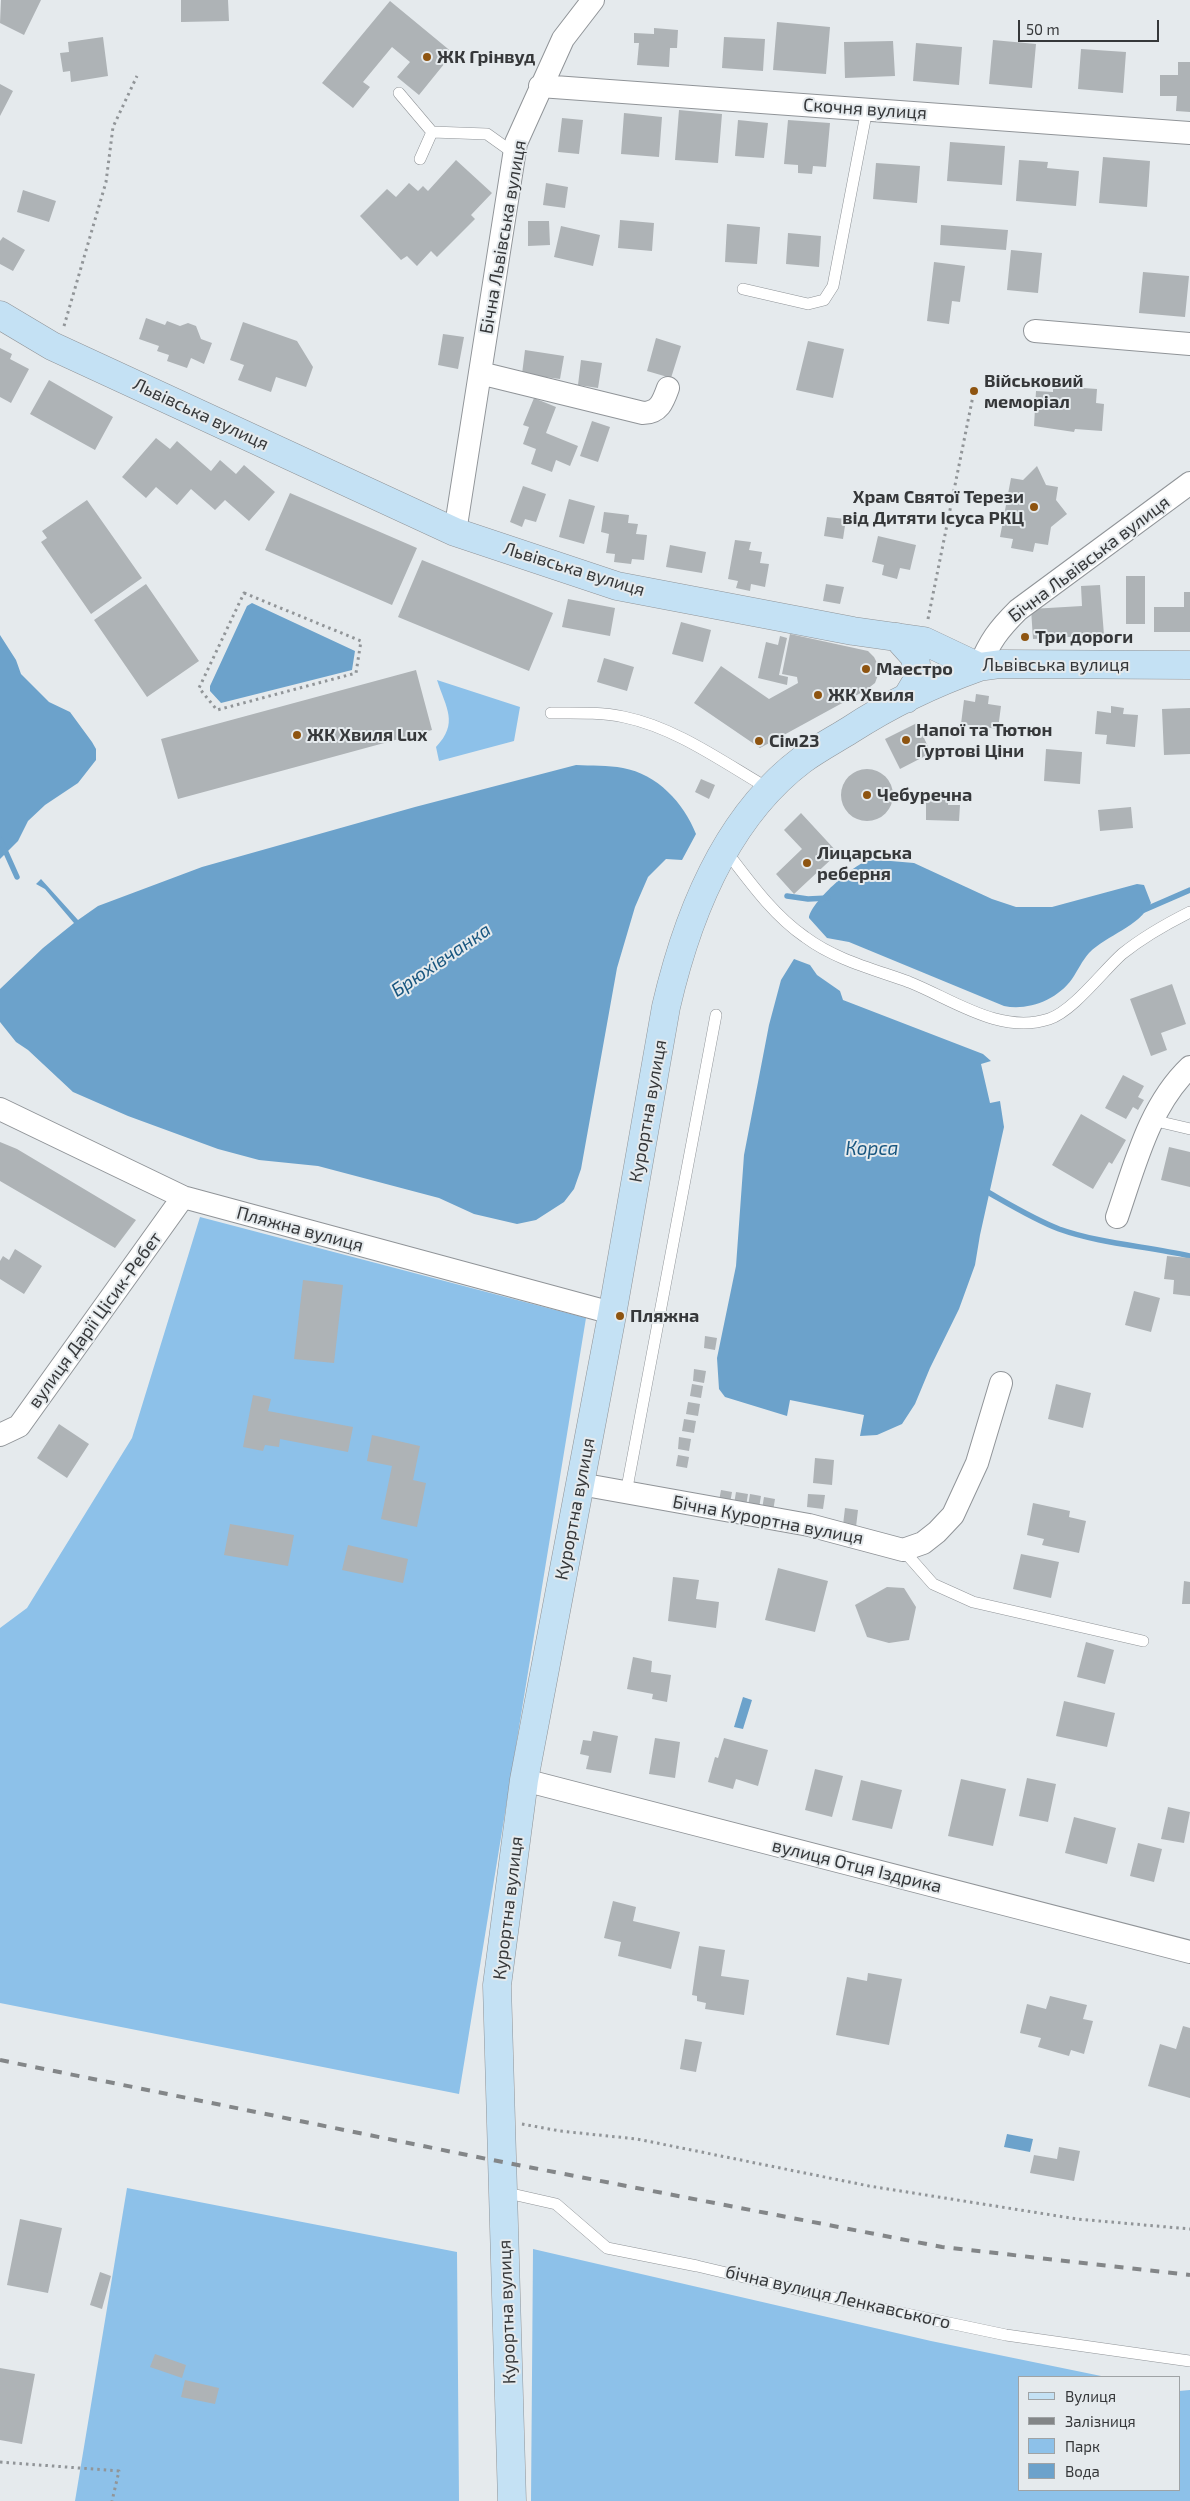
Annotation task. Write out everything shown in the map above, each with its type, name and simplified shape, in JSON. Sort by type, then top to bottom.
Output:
[{"type":"main road","name":"Львівська вулиця","points":[[0,315],[52,346],[455,532],[617,586],[924,641],[979,667],[1001,664],[1190,665]]},
{"type":"main road","points":[[898,637],[915,657],[918,678],[906,699]]},
{"type":"main road","name":"Курортна вулиця","points":[[512,2501],[497,1985],[524,1780],[612,1313],[664,1016],[676,962],[702,893],[725,850],[771,790],[802,760],[878,713],[954,676],[979,667]]},
{"type":"street","name":"Бічна Львівська вулиця","points":[[455,532],[516,142],[563,39],[593,0]]},
{"type":"street","name":"Скочня вулиця","points":[[540,86],[1190,133]]},
{"type":"street","points":[[1035,331],[1190,344]]},
{"type":"street","points":[[480,373],[642,413],[658,410],[668,388]]},
{"type":"street","name":"Бічна Львівська вулиця","points":[[979,667],[990,641],[1018,610],[1190,483]]},
{"type":"street","points":[[1117,1216],[1152,1120],[1181,1076],[1190,1067]]},
{"type":"street","name":"Пляжна вулиця","points":[[0,1109],[183,1197],[612,1313]]},
{"type":"street","name":"вулиця Дарії Цісик-Ребет","points":[[0,1435],[19,1426],[183,1197]]},
{"type":"street","points":[[903,1550],[923,1543],[937,1532],[953,1515],[977,1463],[1000,1383]]},
{"type":"street","name":"Бічна Курортна вулиця","points":[[580,1484],[809,1525],[903,1550]]},
{"type":"street","name":"вулиця Отця Іздрика","points":[[524,1780],[1190,1952]]},
{"type":"lane","points":[[399,92],[432,132],[487,134],[514,154]]},
{"type":"lane","points":[[743,289],[808,304],[824,300],[833,286],[867,109]]},
{"type":"lane","points":[[420,159],[432,132]]},
{"type":"lane","points":[[551,713],[589,713],[623,717],[659,728],[771,790]]},
{"type":"lane","points":[[725,850],[781,917],[824,950],[910,983],[970,1010],[996,1019],[1017,1022],[1035,1022],[1062,1013],[1123,954],[1158,928],[1190,912]]},
{"type":"lane","points":[[626,1493],[716,1015]]},
{"type":"lane","points":[[1152,1120],[1190,1130]]},
{"type":"lane","points":[[903,1550],[934,1584],[974,1602],[1143,1641]]},
{"type":"lane","name":"бічна вулиця Ленкавського","points":[[502,2192],[556,2204],[607,2248],[697,2266],[845,2301],[1006,2335],[1190,2361]]},
{"type":"path","points":[[62,332],[106,182],[113,127],[137,76]]},
{"type":"path","points":[[924,641],[974,391]]},
{"type":"path","points":[[244,593],[361,642],[356,673],[217,710],[199,688],[244,593]]},
{"type":"path","points":[[500,2120],[560,2132],[637,2139],[870,2186],[1077,2219],[1190,2229]]},
{"type":"path","points":[[0,2462],[119,2471],[112,2501]]},
{"type":"green space","points":[[437,680],[520,707],[514,741],[439,761],[436,747],[443,738],[449,723],[447,707]]},
{"type":"green space","points":[[200,1217],[586,1318],[459,2094],[0,2003],[0,1628],[27,1608],[132,1438]]},
{"type":"green space","points":[[127,2188],[457,2252],[459,2501],[75,2501]]},
{"type":"green space","points":[[533,2249],[931,2341],[1101,2376],[1018,2376],[1018,2491],[1180,2491],[1180,2391],[1190,2390],[1190,2501],[531,2501]]},
{"type":"water","points":[[252,603],[355,651],[352,670],[221,703],[210,691],[210,686],[247,606]]},
{"type":"water","points":[[0,635],[16,660],[21,674],[49,702],[70,712],[96,749],[96,760],[78,783],[45,805],[28,821],[18,841],[0,859]]},
{"type":"water","points":[[576,765],[617,767],[647,776],[658,783],[677,801],[696,834],[682,860],[666,859],[648,877],[635,907],[617,968],[581,1169],[574,1189],[564,1202],[536,1220],[517,1224],[474,1214],[439,1198],[318,1166],[259,1160],[218,1149],[128,1116],[73,1092],[28,1050],[16,1042],[0,1022],[0,989],[43,948],[74,923],[45,889],[36,884],[41,879],[78,920],[98,906],[202,867],[415,807]]},
{"type":"water","points":[[868,861],[914,863],[992,899],[1016,907],[1052,907],[1137,884],[1144,885],[1151,903],[1145,912],[1131,925],[1089,953],[1072,979],[1058,993],[1032,1005],[1023,1007],[1004,1006],[849,942],[827,938],[809,918],[811,911],[824,894],[852,869]]},
{"type":"water","name":"Корса","points":[[794,959],[810,965],[817,975],[840,991],[843,1000],[983,1054],[991,1061],[981,1064],[990,1103],[1000,1101],[1004,1127],[975,1265],[959,1309],[930,1368],[915,1404],[902,1424],[877,1435],[860,1436],[864,1415],[790,1400],[787,1416],[725,1397],[719,1389],[717,1358],[736,1266],[744,1155],[769,1025],[781,980]]},
{"type":"water","points":[[743,1697],[752,1700],[743,1729],[734,1727]]},
{"type":"water","points":[[1007,2134],[1033,2139],[1030,2152],[1004,2147]]},
{"type":"building","points":[[1,0],[41,0],[24,35],[0,23]]},
{"type":"building","points":[[181,0],[228,0],[229,21],[181,22]]},
{"type":"building","name":"ЖК Грінвуд","points":[[390,1],[453,53],[419,95],[397,77],[410,62],[392,47],[363,82],[370,87],[353,108],[322,83]]},
{"type":"building","points":[[777,22],[830,27],[826,74],[773,70]]},
{"type":"building","points":[[654,28],[678,30],[677,48],[670,48],[669,67],[637,65],[639,43],[634,43],[634,33],[654,34]]},
{"type":"building","points":[[103,37],[108,76],[71,82],[70,71],[63,72],[60,53],[69,52],[68,42]]},
{"type":"building","points":[[724,37],[765,39],[763,71],[722,68]]},
{"type":"building","points":[[993,40],[1036,44],[1032,88],[989,84]]},
{"type":"building","points":[[893,41],[895,76],[845,78],[844,42]]},
{"type":"building","points":[[916,43],[962,47],[959,85],[913,81]]},
{"type":"building","points":[[1081,49],[1126,52],[1123,93],[1078,89]]},
{"type":"building","points":[[1178,62],[1190,62],[1190,112],[1176,111],[1177,96],[1160,96],[1160,75],[1178,75]]},
{"type":"building","points":[[0,84],[13,91],[0,116]]},
{"type":"building","points":[[679,110],[722,114],[718,163],[675,160]]},
{"type":"building","points":[[624,113],[662,117],[659,157],[621,154]]},
{"type":"building","points":[[562,118],[583,120],[579,154],[558,152]]},
{"type":"building","points":[[738,120],[768,123],[764,158],[735,156]]},
{"type":"building","points":[[788,120],[830,123],[826,167],[813,166],[812,174],[798,173],[798,165],[784,164]]},
{"type":"building","points":[[950,142],[1005,146],[1002,185],[947,181]]},
{"type":"building","points":[[1103,157],[1150,161],[1147,207],[1099,203]]},
{"type":"building","points":[[456,160],[492,193],[471,215],[475,219],[437,257],[431,251],[417,266],[407,256],[401,260],[360,216],[387,189],[396,197],[409,183],[418,191],[423,186],[428,191]]},
{"type":"building","points":[[1019,160],[1048,162],[1047,168],[1079,171],[1076,206],[1016,201]]},
{"type":"building","points":[[876,163],[920,166],[917,203],[873,199]]},
{"type":"building","points":[[546,183],[568,187],[565,208],[543,205]]},
{"type":"building","points":[[23,190],[56,201],[49,222],[17,212]]},
{"type":"building","points":[[620,220],[654,223],[652,251],[618,248]]},
{"type":"building","points":[[528,221],[549,221],[550,245],[528,246]]},
{"type":"building","points":[[727,224],[760,227],[757,264],[725,262]]},
{"type":"building","points":[[941,225],[1008,230],[1006,250],[940,245]]},
{"type":"building","points":[[561,226],[600,235],[593,266],[554,257]]},
{"type":"building","points":[[788,233],[821,236],[819,267],[786,264]]},
{"type":"building","points":[[3,237],[25,250],[13,271],[0,264],[0,241]]},
{"type":"building","points":[[1011,250],[1042,253],[1038,293],[1007,290]]},
{"type":"building","points":[[934,262],[965,266],[960,302],[952,301],[949,324],[927,321]]},
{"type":"building","points":[[1143,272],[1189,276],[1185,317],[1139,313]]},
{"type":"building","points":[[146,318],[165,325],[167,321],[180,326],[188,323],[196,326],[201,339],[212,343],[204,364],[191,358],[187,368],[167,361],[169,355],[157,351],[159,346],[139,339]]},
{"type":"building","points":[[243,322],[297,341],[313,367],[306,387],[276,377],[271,392],[238,380],[244,365],[230,360]]},
{"type":"building","points":[[443,334],[464,337],[458,369],[438,365]]},
{"type":"building","points":[[656,338],[681,346],[671,378],[647,371]]},
{"type":"building","points":[[808,341],[844,349],[833,398],[796,390]]},
{"type":"building","points":[[0,348],[12,354],[10,359],[29,369],[11,403],[0,397]]},
{"type":"building","points":[[525,350],[564,356],[560,379],[522,374]]},
{"type":"building","points":[[581,360],[602,363],[598,388],[578,385]]},
{"type":"building","points":[[49,380],[113,417],[95,450],[30,414]]},
{"type":"building","points":[[1053,381],[1084,383],[1083,388],[1097,389],[1096,403],[1104,404],[1102,431],[1075,429],[1074,432],[1034,426],[1036,391],[1053,392]]},
{"type":"building","points":[[534,398],[556,407],[546,433],[578,446],[570,466],[556,460],[552,472],[531,464],[536,449],[523,444],[529,427],[523,425]]},
{"type":"building","points":[[592,421],[610,427],[598,462],[580,456]]},
{"type":"building","points":[[156,438],[170,449],[177,441],[211,471],[220,460],[236,474],[244,465],[275,492],[249,521],[225,500],[215,510],[191,489],[177,505],[156,487],[146,498],[122,477]]},
{"type":"building","name":"Храм Святої Терези від Дитяти Ісуса РКЦ","points":[[1037,466],[1046,485],[1058,487],[1056,500],[1067,514],[1051,527],[1048,545],[1035,543],[1033,552],[1011,548],[1013,539],[1000,537],[1011,478],[1023,480]]},
{"type":"building","points":[[523,486],[546,494],[536,522],[525,519],[522,527],[510,522]]},
{"type":"building","points":[[290,493],[417,548],[392,605],[265,550]]},
{"type":"building","points":[[569,499],[595,506],[584,544],[559,537]]},
{"type":"building","points":[[87,500],[142,578],[91,614],[41,542],[47,538],[42,531]]},
{"type":"building","points":[[604,512],[629,515],[628,523],[638,524],[636,534],[647,535],[644,560],[632,559],[631,564],[614,562],[615,554],[606,553],[609,534],[601,532]]},
{"type":"building","points":[[827,517],[846,519],[843,539],[824,536]]},
{"type":"building","points":[[878,536],[916,545],[910,570],[900,568],[897,579],[882,575],[884,565],[872,562]]},
{"type":"building","points":[[735,540],[751,542],[749,550],[762,552],[760,563],[769,564],[765,587],[751,584],[750,591],[736,588],[738,581],[728,579]]},
{"type":"building","points":[[670,545],[706,552],[702,573],[666,567]]},
{"type":"building","points":[[422,560],[553,613],[529,671],[398,617]]},
{"type":"building","points":[[1126,576],[1145,576],[1145,624],[1126,624]]},
{"type":"building","points":[[146,584],[199,661],[147,697],[94,620]]},
{"type":"building","points":[[826,584],[844,587],[840,604],[823,601]]},
{"type":"building","points":[[1100,585],[1104,635],[1033,639],[1031,609],[1082,606],[1081,586]]},
{"type":"building","points":[[1184,592],[1190,592],[1190,632],[1154,632],[1154,607],[1184,607]]},
{"type":"building","points":[[568,599],[615,608],[610,636],[562,627]]},
{"type":"building","points":[[681,622],[711,630],[703,662],[672,654]]},
{"type":"building","name":"ЖК Хвиля","points":[[790,634],[868,651],[878,665],[878,675],[875,683],[866,690],[760,748],[694,703],[721,666],[769,699],[798,683],[797,677],[782,674]]},
{"type":"building","points":[[780,636],[787,638],[779,675],[788,677],[787,685],[758,678],[766,642],[778,645]]},
{"type":"building","points":[[604,658],[634,667],[627,691],[597,682]]},
{"type":"building","name":"ЖК Хвиля Lux","points":[[416,670],[432,730],[178,799],[161,739]]},
{"type":"building","points":[[976,694],[989,696],[988,704],[1001,706],[998,729],[961,724],[964,700],[975,702]]},
{"type":"building","points":[[1111,706],[1124,708],[1123,714],[1138,715],[1135,747],[1106,744],[1107,735],[1095,734],[1097,711],[1111,713]]},
{"type":"building","points":[[1190,708],[1190,754],[1164,755],[1162,709]]},
{"type":"building","points":[[917,723],[931,753],[900,769],[885,739]]},
{"type":"building","points":[[1046,749],[1082,752],[1080,784],[1044,781]]},
{"type":"building","name":"Чебуречна","points":[[867,769],[877,771],[885,777],[891,785],[893,795],[891,805],[885,813],[877,819],[867,821],[857,819],[849,813],[843,805],[841,795],[843,785],[849,777],[857,771]]},
{"type":"building","points":[[701,779],[715,785],[709,799],[695,792]]},
{"type":"building","points":[[926,795],[948,796],[948,805],[960,805],[959,821],[926,820]]},
{"type":"building","points":[[1131,807],[1133,828],[1100,831],[1098,810]]},
{"type":"building","name":"Лицарська реберня","points":[[801,813],[838,853],[794,894],[776,874],[802,849],[784,830]]},
{"type":"building","points":[[1172,984],[1186,1024],[1161,1033],[1167,1050],[1151,1056],[1130,999]]},
{"type":"building","points":[[1123,1075],[1144,1086],[1138,1097],[1144,1100],[1138,1110],[1133,1107],[1126,1119],[1105,1108]]},
{"type":"building","points":[[1081,1114],[1126,1140],[1112,1164],[1109,1162],[1093,1189],[1052,1165]]},
{"type":"building","points":[[0,1142],[17,1149],[136,1220],[115,1248],[0,1181]]},
{"type":"building","points":[[1169,1147],[1190,1152],[1190,1187],[1161,1180]]},
{"type":"building","points":[[15,1249],[42,1266],[24,1294],[0,1279],[0,1261],[3,1256],[9,1260]]},
{"type":"building","points":[[1167,1256],[1190,1258],[1190,1296],[1173,1294],[1174,1280],[1164,1279]]},
{"type":"building","points":[[303,1280],[343,1285],[334,1363],[294,1359]]},
{"type":"building","points":[[1134,1291],[1160,1298],[1151,1332],[1125,1325]]},
{"type":"building","points":[[705,1336],[717,1338],[715,1350],[704,1348]]},
{"type":"building","points":[[694,1369],[706,1371],[704,1383],[693,1381]]},
{"type":"building","points":[[692,1384],[703,1386],[701,1398],[690,1396]]},
{"type":"building","points":[[1056,1384],[1091,1393],[1083,1428],[1048,1419]]},
{"type":"building","points":[[253,1395],[271,1399],[268,1411],[353,1427],[348,1452],[280,1439],[279,1447],[265,1445],[263,1451],[243,1447]]},
{"type":"building","points":[[688,1402],[700,1404],[698,1416],[686,1414]]},
{"type":"building","points":[[684,1419],[696,1421],[694,1433],[682,1431]]},
{"type":"building","points":[[59,1424],[89,1444],[67,1478],[37,1458]]},
{"type":"building","points":[[372,1435],[420,1446],[413,1480],[426,1483],[417,1527],[381,1519],[392,1466],[367,1461]]},
{"type":"building","points":[[679,1437],[691,1439],[689,1451],[678,1449]]},
{"type":"building","points":[[678,1455],[689,1457],[687,1468],[676,1466]]},
{"type":"building","points":[[815,1458],[834,1460],[832,1485],[813,1483]]},
{"type":"building","points":[[721,1490],[732,1492],[730,1503],[719,1501]]},
{"type":"building","points":[[736,1492],[748,1494],[746,1506],[734,1504]]},
{"type":"building","points":[[750,1494],[761,1496],[759,1508],[748,1506]]},
{"type":"building","points":[[808,1494],[825,1495],[823,1509],[807,1507]]},
{"type":"building","points":[[764,1497],[775,1499],[773,1511],[762,1509]]},
{"type":"building","points":[[1033,1503],[1070,1511],[1069,1517],[1086,1521],[1079,1553],[1042,1545],[1044,1539],[1027,1535]]},
{"type":"building","points":[[845,1508],[858,1510],[856,1527],[843,1525]]},
{"type":"building","points":[[230,1524],[294,1535],[288,1566],[224,1555]]},
{"type":"building","points":[[348,1545],[408,1559],[403,1583],[342,1570]]},
{"type":"building","points":[[1021,1554],[1059,1562],[1051,1598],[1013,1589]]},
{"type":"building","points":[[778,1568],[828,1581],[815,1632],[765,1620]]},
{"type":"building","points":[[673,1577],[699,1580],[696,1599],[719,1602],[716,1628],[668,1621]]},
{"type":"building","points":[[1184,1581],[1190,1582],[1190,1604],[1182,1604]]},
{"type":"building","points":[[887,1587],[904,1588],[916,1607],[909,1640],[889,1643],[867,1637],[855,1605]]},
{"type":"building","points":[[1086,1642],[1114,1650],[1105,1684],[1077,1677]]},
{"type":"building","points":[[633,1657],[652,1661],[651,1672],[671,1675],[667,1702],[652,1699],[653,1694],[627,1689]]},
{"type":"building","points":[[1064,1701],[1115,1713],[1107,1747],[1056,1736]]},
{"type":"building","points":[[593,1731],[618,1736],[611,1773],[586,1769],[589,1756],[580,1754],[583,1740],[591,1741]]},
{"type":"building","points":[[655,1738],[680,1742],[675,1778],[649,1774]]},
{"type":"building","points":[[724,1738],[768,1750],[758,1786],[736,1779],[733,1789],[708,1782],[715,1757],[718,1758]]},
{"type":"building","points":[[815,1769],[843,1776],[832,1817],[805,1810]]},
{"type":"building","points":[[1027,1778],[1056,1784],[1048,1822],[1019,1816]]},
{"type":"building","points":[[961,1779],[1006,1789],[993,1846],[948,1836]]},
{"type":"building","points":[[861,1780],[902,1790],[892,1829],[852,1820]]},
{"type":"building","points":[[1168,1807],[1190,1812],[1184,1843],[1161,1839]]},
{"type":"building","points":[[1074,1817],[1116,1828],[1107,1864],[1065,1853]]},
{"type":"building","points":[[1138,1843],[1162,1849],[1154,1882],[1130,1876]]},
{"type":"building","points":[[613,1901],[636,1907],[633,1921],[680,1932],[671,1969],[618,1956],[621,1942],[604,1938]]},
{"type":"building","points":[[699,1946],[725,1950],[721,1976],[749,1980],[744,2015],[705,2009],[706,2003],[697,2001],[697,1996],[692,1995]]},
{"type":"building","points":[[868,1973],[902,1979],[889,2045],[836,2035],[847,1977],[867,1981]]},
{"type":"building","points":[[1050,1996],[1087,2005],[1083,2019],[1093,2021],[1084,2054],[1071,2050],[1069,2056],[1038,2047],[1041,2038],[1020,2033],[1027,2004],[1046,2009]]},
{"type":"building","points":[[1183,2026],[1190,2028],[1190,2098],[1148,2086],[1160,2044],[1176,2049]]},
{"type":"building","points":[[685,2039],[702,2042],[696,2072],[680,2069]]},
{"type":"building","points":[[1059,2147],[1080,2151],[1074,2181],[1030,2173],[1034,2155],[1057,2159]]},
{"type":"building","points":[[20,2219],[62,2228],[48,2293],[7,2285]]},
{"type":"building","points":[[100,2272],[111,2276],[102,2309],[90,2305]]},
{"type":"building","points":[[155,2354],[186,2365],[182,2378],[150,2367]]},
{"type":"building","points":[[0,2368],[35,2374],[22,2444],[0,2440]]},
{"type":"building","points":[[185,2380],[219,2388],[215,2404],[181,2397]]},
{"type":"waterway","name":"Брюхівчанка","points":[[0,839],[17,877]]},
{"type":"waterway","name":"Брюхівчанка","points":[[1144,910],[1190,890]]},
{"type":"waterway","name":"Брюхівчанка","points":[[787,896],[808,899],[828,898]]},
{"type":"waterway","points":[[984,1190],[1030,1216],[1059,1229],[1091,1238],[1190,1256]]},
{"type":"railway","points":[[0,2060],[487,2159],[942,2247],[1190,2275]]},
{"type":"place","name":"ЖК Грінвуд","points":[[427,57]]},
{"type":"place","name":"Військовий меморіал","points":[[974,391]]},
{"type":"place","name":"Храм Святої Терези від Дитяти Ісуса РКЦ","points":[[1034,507]]},
{"type":"place","name":"Три дороги","points":[[1025,637]]},
{"type":"place","name":"Маестро","points":[[866,669]]},
{"type":"place","name":"ЖК Хвиля","points":[[818,695]]},
{"type":"place","name":"ЖК Хвиля Lux","points":[[297,735]]},
{"type":"place","name":"Напої та Тютюн Гуртові Ціни","points":[[906,740]]},
{"type":"place","name":"Сім23","points":[[759,741]]},
{"type":"place","name":"Чебуречна","points":[[867,795]]},
{"type":"place","name":"Лицарська реберня","points":[[807,863]]},
{"type":"place","name":"Пляжна","points":[[620,1316]]}]
